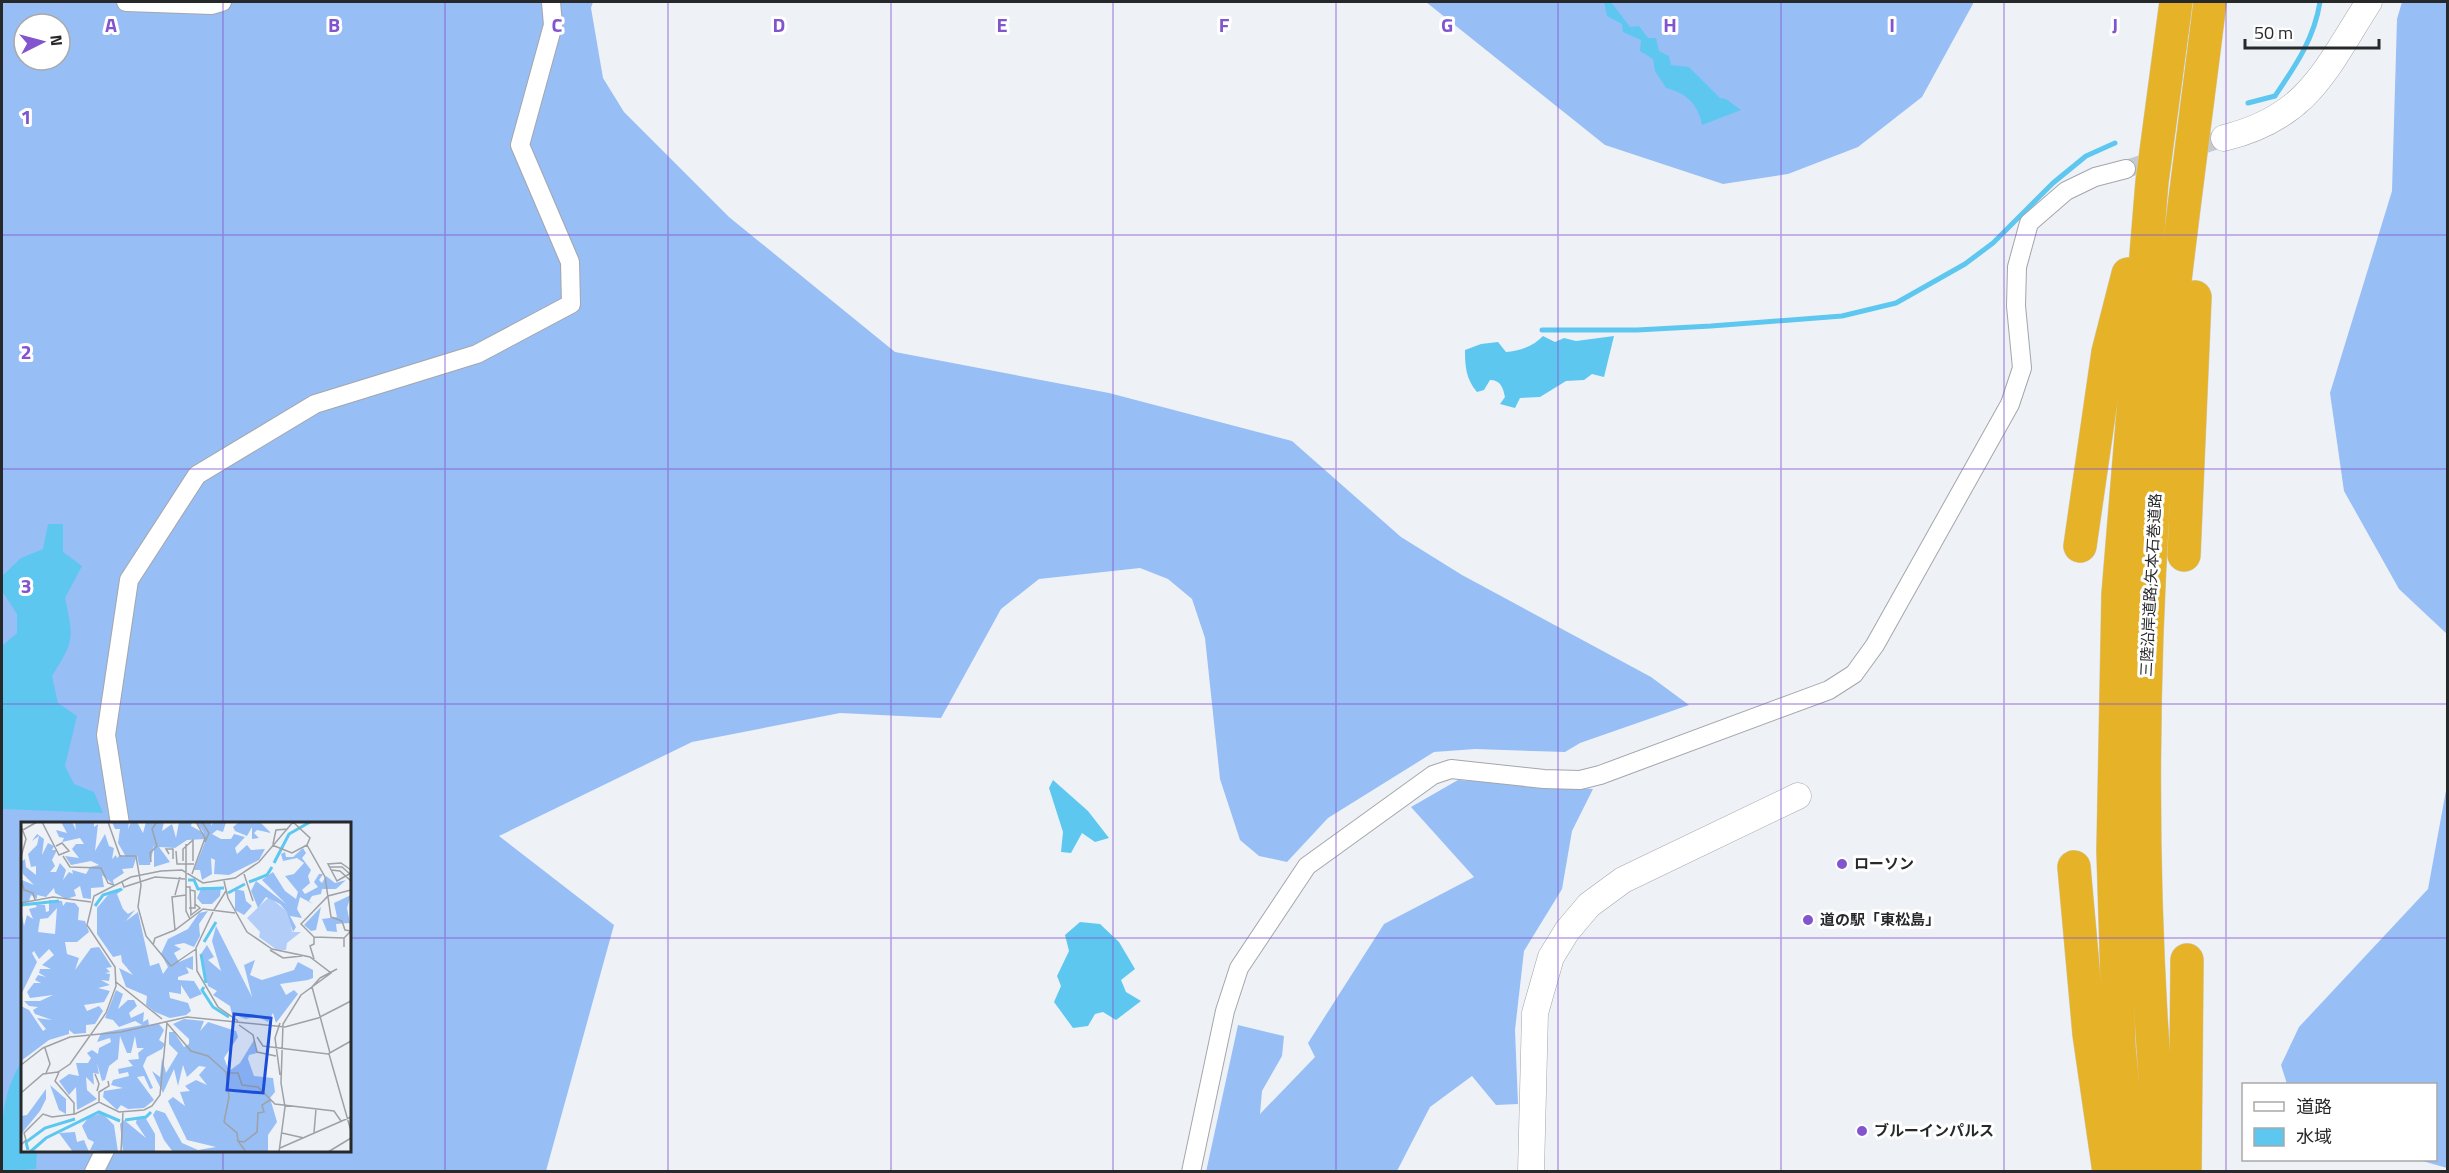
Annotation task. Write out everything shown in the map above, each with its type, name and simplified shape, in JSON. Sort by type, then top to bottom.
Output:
[{"type":"highway","name":"三陸沿岸道路;矢本石巻道路","points":[[2131,1172],[2119,1046],[2113,851],[2118,594],[2139,175],[2176,2]]},
{"type":"highway","name":"三陸沿岸道路;矢本石巻道路","points":[[2163,1172],[2151,1042],[2144,856],[2148,599],[2164,383],[2212,2]]},
{"type":"highway","points":[[2184,555],[2189,399],[2212,2]]},
{"type":"highway","points":[[2080,546],[2108,352],[2139,175]]},
{"type":"highway","points":[[2074,867],[2089,1034],[2109,1172]]},
{"type":"highway","points":[[2185,1172],[2187,960]]},
{"type":"street","points":[[126,2],[212,5],[222,2]]},
{"type":"street","points":[[120,822],[106,735],[129,580],[197,475],[315,404],[477,354],[571,304],[570,262],[520,145],[553,25],[551,2]]},
{"type":"street","points":[[2224,138],[2255,130],[2302,100],[2320,77],[2369,2]]},
{"type":"street","points":[[1191,1172],[1225,1011],[1239,968],[1308,866],[1433,775],[1451,769],[1544,779],[1590,777],[1829,690],[1854,674],[1875,645],[2010,404],[2022,368],[2016,306],[2017,267],[2030,223],[2066,191],[2095,177],[2139,175]]},
{"type":"street","points":[[1531,1172],[1535,1013],[1551,957],[1567,931],[1589,905],[1623,880],[1798,796]]},
{"type":"street","points":[[94,1172],[104,1152]]},
{"type":"shaded area","points":[[2,2],[593,2],[591,8],[603,78],[624,112],[729,217],[895,352],[1109,393],[1292,441],[1401,537],[1462,575],[1651,677],[1689,705],[1580,743],[1565,752],[1475,749],[1434,752],[1328,818],[1287,862],[1259,856],[1240,840],[1220,779],[1205,638],[1192,599],[1168,579],[1140,568],[1039,579],[1001,609],[941,718],[840,713],[692,742],[499,836],[614,925],[546,1171],[2,1172]]},
{"type":"shaded area","points":[[1426,2],[1974,2],[1922,97],[1858,147],[1788,174],[1723,184],[1605,145]]},
{"type":"shaded area","points":[[2402,2],[2447,2],[2447,634],[2399,589],[2344,491],[2330,393],[2392,191],[2397,19]]},
{"type":"shaded area","points":[[1458,780],[1593,789],[1572,831],[1562,889],[1524,951],[1515,1030],[1518,1104],[1496,1105],[1472,1076],[1430,1107],[1397,1171],[1206,1172],[1238,1025],[1284,1036],[1282,1056],[1262,1091],[1260,1114],[1315,1057],[1308,1043],[1384,924],[1474,877],[1411,807]]},
{"type":"shaded area","points":[[2447,785],[2448,1168],[2423,1161],[2437,1161],[2437,1083],[2287,1083],[2281,1065],[2299,1027],[2428,889]]},
{"type":"water","points":[[1604,2],[1611,2],[1630,27],[1639,26],[1648,38],[1656,38],[1659,51],[1669,56],[1671,65],[1689,67],[1720,98],[1726,99],[1741,110],[1702,125],[1698,111],[1690,100],[1666,88],[1655,71],[1653,59],[1640,51],[1641,40],[1623,32],[1622,24],[1607,16]]},
{"type":"water","points":[[1543,336],[1555,342],[1564,338],[1576,341],[1614,336],[1604,377],[1592,374],[1584,380],[1566,381],[1540,397],[1520,398],[1515,408],[1500,404],[1505,397],[1497,381],[1490,380],[1484,390],[1477,392],[1467,372],[1465,350],[1481,344],[1498,342],[1506,352],[1531,345]]},
{"type":"water","points":[[48,524],[63,524],[63,552],[82,566],[65,598],[71,631],[70,639],[65,655],[52,676],[58,703],[77,716],[65,766],[74,784],[94,792],[103,813],[2,809],[2,646],[17,633],[17,614],[2,591],[2,576],[21,558],[43,549]]},
{"type":"water","points":[[1053,780],[1088,811],[1109,838],[1095,842],[1082,833],[1071,853],[1061,852],[1063,832],[1049,788]]},
{"type":"water","points":[[1080,922],[1100,924],[1119,942],[1135,969],[1121,980],[1126,992],[1141,1001],[1116,1020],[1103,1012],[1095,1014],[1088,1026],[1073,1028],[1054,1002],[1061,986],[1057,976],[1069,951],[1065,935]]},
{"type":"water","points":[[21,1063],[21,1152],[37,1152],[36,1169],[2,1171],[3,1114],[9,1087]]},
{"type":"waterway","points":[[2248,103],[2275,96],[2309,40],[2320,2]]},
{"type":"waterway","points":[[1542,330],[1637,330],[1711,326],[1842,316],[1896,303],[1965,264],[1993,243],[2053,183],[2086,156],[2115,143]]},
{"type":"tunnel","points":[[2126,169],[2224,138]]},
{"type":"place","name":"ローソン","points":[[1842,864]]},
{"type":"place","name":"道の駅「東松島」","points":[[1808,920]]},
{"type":"place","name":"ブルーインパルス","points":[[1862,1131]]}]
